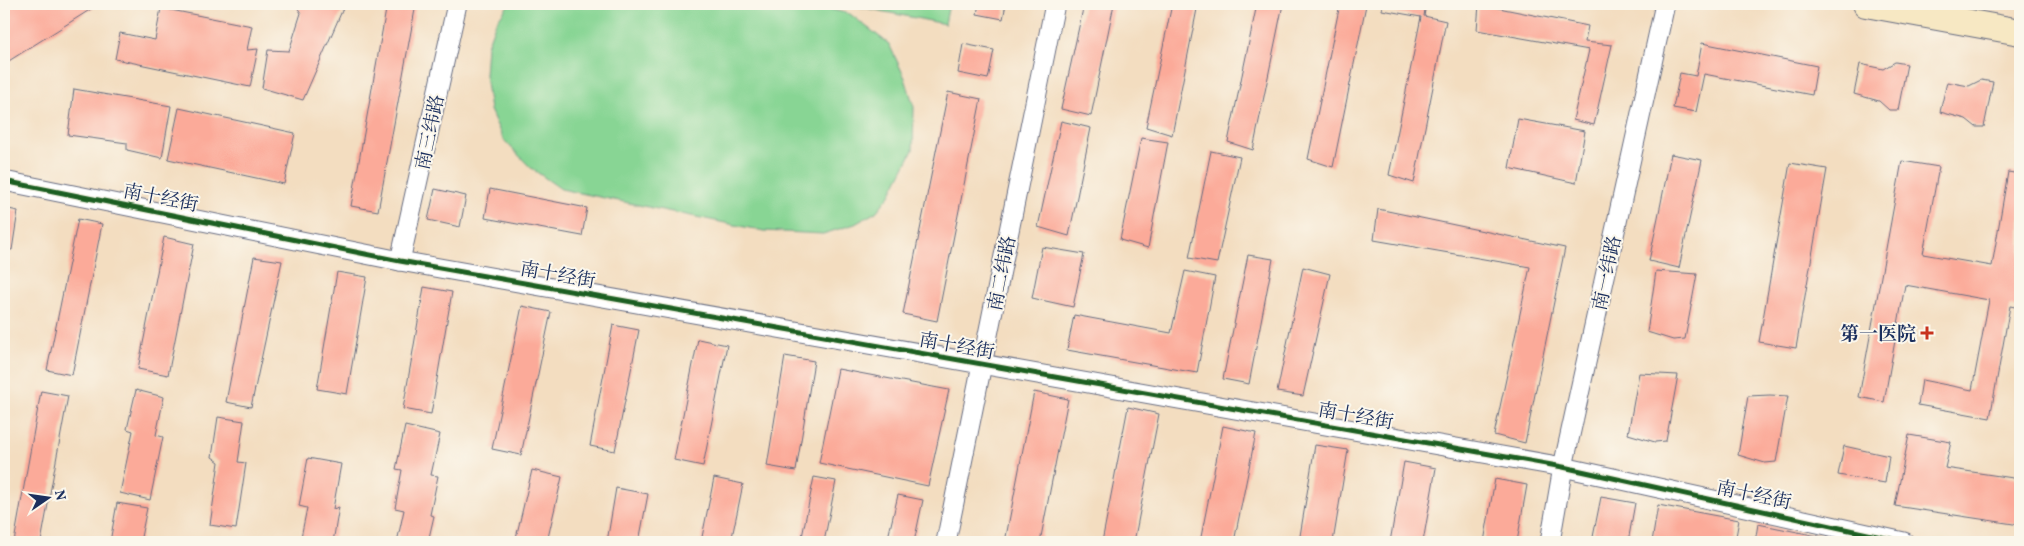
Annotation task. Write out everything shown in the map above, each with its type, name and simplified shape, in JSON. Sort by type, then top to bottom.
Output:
[{"type":"main road","points":[[1866,4],[2020,32]]},
{"type":"street","name":"南三纬路","points":[[400,261],[456,4]]},
{"type":"street","name":"南二纬路","points":[[946,542],[1054,4]]},
{"type":"street","name":"南一纬路","points":[[1550,542],[1563,467],[1665,4]]},
{"type":"street","name":"南十经街","points":[[4,181],[400,261],[1563,467],[1904,542]]},
{"type":"green space","points":[[509,4],[808,4],[850,14],[889,44],[905,78],[914,107],[913,150],[890,195],[876,212],[855,224],[823,234],[764,231],[561,189],[531,168],[503,139],[490,110],[485,75],[487,46],[495,24]]},
{"type":"green space","points":[[846,4],[949,4],[945,24]]},
{"type":"building","points":[[4,4],[99,4],[4,64]]},
{"type":"building","points":[[295,4],[345,4],[303,100],[262,88],[268,50],[289,51],[301,13]]},
{"type":"building","points":[[387,4],[416,4],[378,211],[351,206]]},
{"type":"building","points":[[979,4],[1006,4],[1003,19],[977,14]]},
{"type":"building","points":[[1084,4],[1114,4],[1091,116],[1061,109]]},
{"type":"building","points":[[1172,4],[1198,4],[1172,135],[1146,127]]},
{"type":"building","points":[[1257,4],[1283,4],[1253,150],[1228,142]]},
{"type":"building","points":[[1340,4],[1366,5],[1333,167],[1308,159]]},
{"type":"building","points":[[1383,4],[1426,4],[1424,16],[1446,21],[1414,183],[1389,175],[1421,17],[1382,10]]},
{"type":"building","points":[[1479,4],[1588,26],[1585,42],[1612,45],[1594,125],[1573,120],[1589,50],[1477,30]]},
{"type":"building","points":[[161,8],[252,26],[247,50],[258,49],[250,87],[115,59],[120,33],[155,40]]},
{"type":"building","points":[[1702,43],[1817,66],[1812,95],[1704,74],[1696,112],[1673,108],[1680,73],[1696,76]]},
{"type":"building","points":[[963,44],[994,50],[988,79],[958,73]]},
{"type":"building","points":[[1895,62],[1907,64],[1898,110],[1889,110],[1879,101],[1854,94],[1860,64],[1883,69]]},
{"type":"building","points":[[1981,80],[1993,82],[1984,127],[1976,127],[1966,119],[1940,112],[1947,82],[1969,86]]},
{"type":"building","points":[[74,89],[171,106],[162,158],[127,150],[127,143],[68,135]]},
{"type":"building","points":[[948,92],[981,99],[937,321],[903,314]]},
{"type":"building","points":[[179,108],[295,133],[284,184],[168,159]]},
{"type":"building","points":[[1518,119],[1585,131],[1576,183],[1509,168]]},
{"type":"building","points":[[1061,121],[1091,128],[1069,236],[1038,227]]},
{"type":"building","points":[[1141,138],[1168,142],[1148,248],[1120,240]]},
{"type":"building","points":[[1211,151],[1240,157],[1217,263],[1189,258]]},
{"type":"building","points":[[1671,154],[1702,160],[1679,268],[1649,261]]},
{"type":"building","points":[[1902,161],[1939,167],[1923,254],[1992,266],[2008,172],[2020,174],[2020,308],[2010,306],[1990,418],[1918,405],[1922,380],[1972,390],[1989,300],[1905,285],[1884,402],[1859,397]]},
{"type":"building","points":[[1790,163],[1827,169],[1796,348],[1759,342]]},
{"type":"building","points":[[435,189],[466,196],[460,227],[428,220]]},
{"type":"building","points":[[490,189],[587,208],[582,236],[485,218]]},
{"type":"building","points":[[4,208],[18,211],[12,250],[4,249]]},
{"type":"building","points":[[1378,209],[1565,248],[1525,443],[1494,435],[1530,267],[1374,240]]},
{"type":"building","points":[[78,219],[102,224],[72,375],[47,370]]},
{"type":"building","points":[[164,237],[194,244],[168,375],[138,369]]},
{"type":"building","points":[[1042,247],[1084,254],[1073,307],[1032,298]]},
{"type":"building","points":[[1248,255],[1273,259],[1249,384],[1223,379]]},
{"type":"building","points":[[254,257],[282,261],[251,407],[226,402]]},
{"type":"building","points":[[1303,267],[1330,274],[1303,396],[1277,392]]},
{"type":"building","points":[[1185,271],[1215,277],[1197,373],[1067,350],[1074,315],[1171,333]]},
{"type":"building","points":[[1656,271],[1697,274],[1685,339],[1673,340],[1647,332]]},
{"type":"building","points":[[337,272],[367,277],[347,394],[317,389]]},
{"type":"building","points":[[424,287],[452,292],[431,414],[403,409]]},
{"type":"building","points":[[522,306],[551,312],[521,455],[492,449]]},
{"type":"building","points":[[613,325],[639,330],[615,451],[590,446]]},
{"type":"building","points":[[698,339],[727,345],[703,466],[674,460]]},
{"type":"building","points":[[785,356],[814,361],[796,471],[767,466]]},
{"type":"building","points":[[838,369],[949,390],[928,486],[819,463]]},
{"type":"building","points":[[1639,373],[1678,375],[1666,441],[1655,442],[1628,434]]},
{"type":"building","points":[[136,390],[164,397],[156,435],[163,437],[150,500],[120,493],[133,431],[127,429]]},
{"type":"building","points":[[41,391],[68,396],[41,542],[14,542]]},
{"type":"building","points":[[1034,392],[1068,399],[1040,542],[1005,542]]},
{"type":"building","points":[[1748,396],[1788,396],[1776,462],[1765,463],[1738,455]]},
{"type":"building","points":[[1128,407],[1159,414],[1134,542],[1102,542]]},
{"type":"building","points":[[218,417],[244,421],[238,462],[246,463],[236,529],[210,525],[219,462],[212,457]]},
{"type":"building","points":[[405,426],[440,434],[431,475],[438,476],[430,515],[434,516],[428,542],[397,542],[404,510],[395,508],[402,470],[396,469]]},
{"type":"building","points":[[1223,426],[1256,433],[1234,542],[1200,542]]},
{"type":"building","points":[[1909,435],[1951,442],[1945,468],[2020,479],[2020,525],[1895,506]]},
{"type":"building","points":[[1315,445],[1348,450],[1333,542],[1299,542]]},
{"type":"building","points":[[1844,446],[1889,456],[1885,483],[1838,475]]},
{"type":"building","points":[[308,458],[341,464],[333,509],[339,507],[333,542],[300,542],[307,508],[299,506]]},
{"type":"building","points":[[1404,462],[1436,468],[1423,542],[1390,542]]},
{"type":"building","points":[[532,470],[562,477],[547,542],[515,542]]},
{"type":"building","points":[[814,477],[836,481],[824,542],[801,542]]},
{"type":"building","points":[[714,478],[743,484],[731,542],[701,542]]},
{"type":"building","points":[[1495,479],[1527,485],[1517,542],[1484,542]]},
{"type":"building","points":[[616,488],[648,494],[639,542],[607,542]]},
{"type":"building","points":[[898,495],[923,500],[914,542],[887,542]]},
{"type":"building","points":[[1601,497],[1635,503],[1628,542],[1592,542]]},
{"type":"building","points":[[117,503],[147,508],[140,542],[110,542]]},
{"type":"building","points":[[1658,505],[1739,520],[1735,542],[1652,542]]},
{"type":"building","points":[[1758,524],[1842,541],[1842,542],[1755,542]]},
{"type":"building","points":[[202,538],[221,541],[221,542],[201,542]]},
{"type":"cycle path","points":[[4,181],[400,261],[1563,467],[1904,542]]},
{"type":"place","name":"第一医院","points":[[1927,333]]}]
